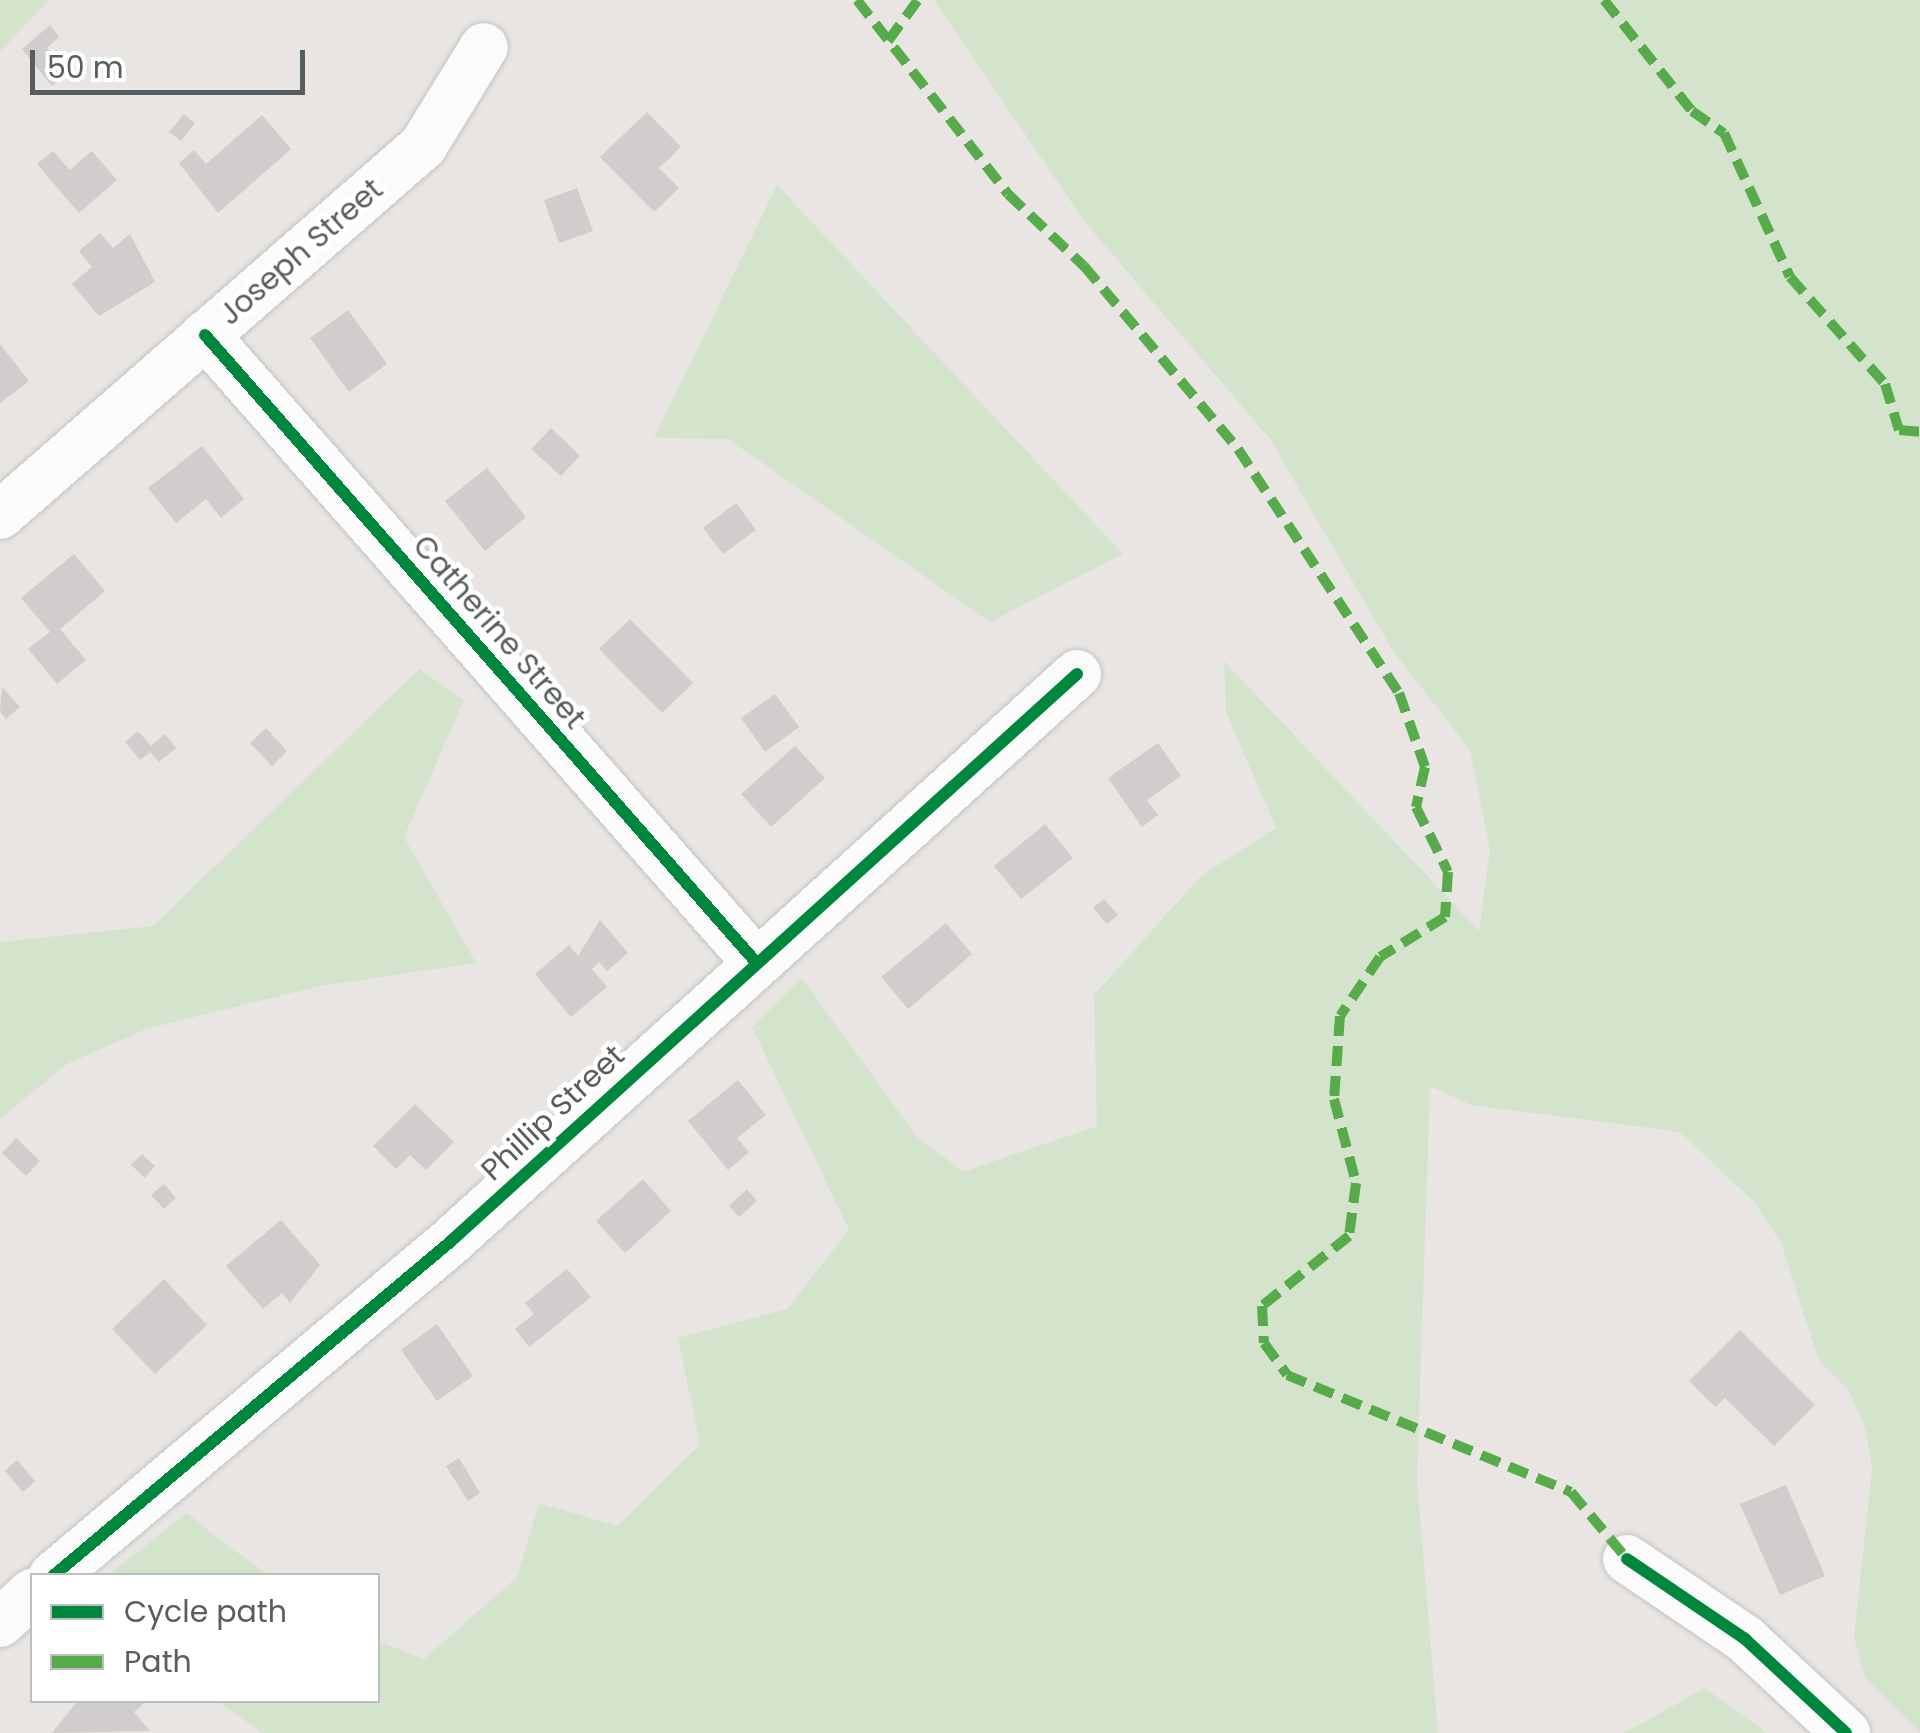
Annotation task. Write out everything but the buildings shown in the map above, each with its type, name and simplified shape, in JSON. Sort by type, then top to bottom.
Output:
[{"type":"street","name":"Joseph Street","points":[[0,515],[423,146],[463,95],[484,47]]},
{"type":"street","name":"Catherine Street","points":[[205,335],[754,961]]},
{"type":"street","name":"Phillip Street","points":[[57,1573],[392,1293],[754,961],[1077,674]]},
{"type":"street","points":[[1628,1560],[1746,1640],[1846,1733]]},
{"type":"street","points":[[0,1623],[30,1595]]},
{"type":"green space","points":[[0,0],[49,0],[0,52]]},
{"type":"green space","points":[[934,0],[1920,0],[1920,1733],[1865,1677],[1854,1638],[1872,1468],[1865,1427],[1849,1391],[1819,1361],[1781,1243],[1755,1203],[1680,1132],[1471,1105],[1430,1086],[1417,1479],[1438,1733],[262,1733],[220,1703],[380,1703],[380,1642],[424,1659],[517,1577],[539,1503],[617,1526],[700,1445],[678,1338],[787,1309],[849,1230],[752,1027],[802,978],[916,1136],[963,1172],[1097,1126],[1094,995],[1201,876],[1276,828],[1226,712],[1224,661],[1479,931],[1490,849],[1470,750],[1393,651],[1270,439],[1084,221]]},
{"type":"green space","points":[[777,185],[1123,554],[990,622],[728,439],[654,438]]},
{"type":"green space","points":[[419,669],[464,700],[404,837],[476,963],[320,986],[146,1029],[67,1064],[0,1119],[0,942],[153,926]]},
{"type":"green space","points":[[187,1513],[266,1573],[111,1573]]},
{"type":"green space","points":[[1705,1688],[1767,1733],[1624,1733]]},
{"type":"marked path","points":[[857,0],[1008,194],[1084,266],[1238,449],[1399,693],[1425,767],[1416,807],[1448,872],[1445,917],[1380,957],[1340,1016],[1334,1099],[1356,1183],[1349,1236],[1262,1306],[1264,1343],[1287,1375],[1571,1492],[1627,1559]]},
{"type":"marked path","points":[[888,41],[918,0]]},
{"type":"marked path","points":[[1604,0],[1692,111],[1724,133],[1790,277],[1885,384],[1899,430],[1920,432]]},
{"type":"cycle path","points":[[205,335],[755,961]]},
{"type":"cycle path","points":[[57,1573],[450,1242],[1077,674]]},
{"type":"cycle path","points":[[1627,1559],[1745,1639],[1846,1733]]}]
